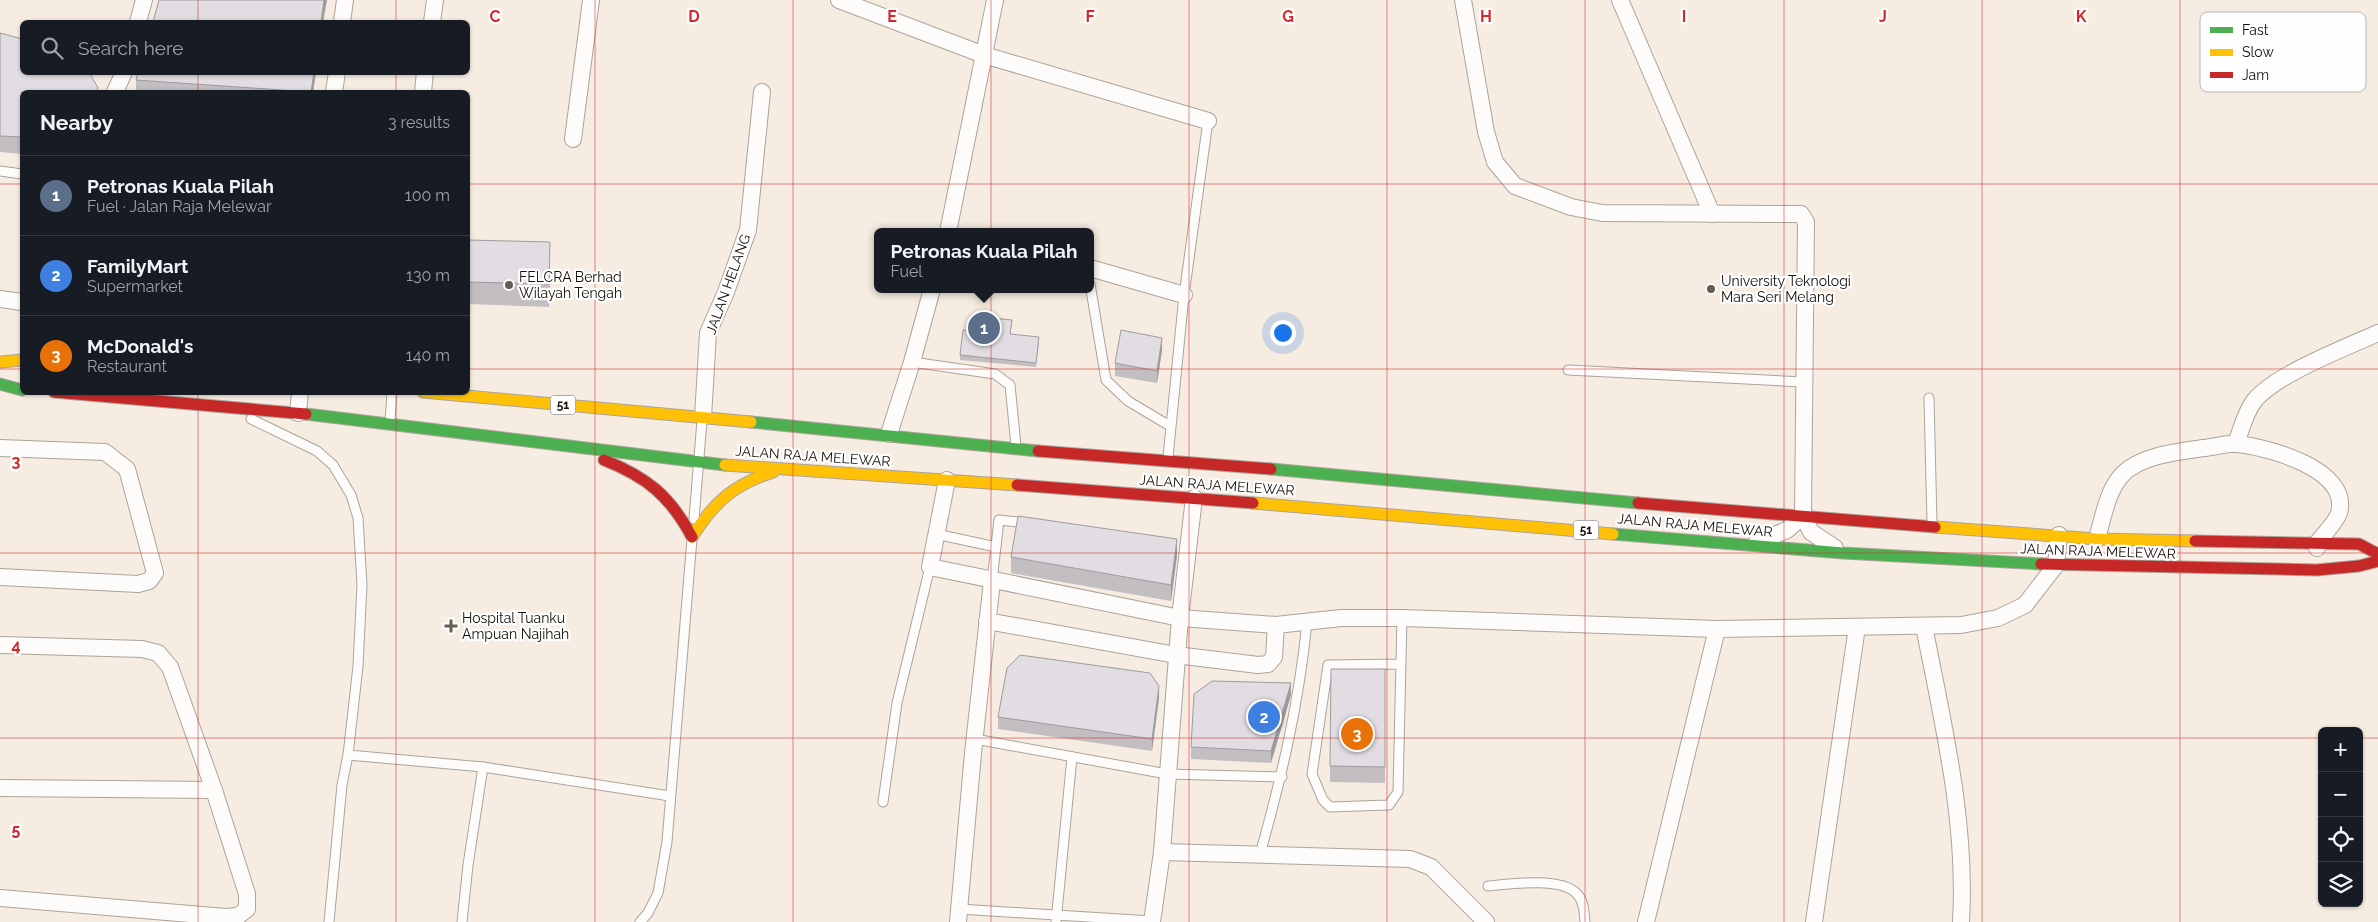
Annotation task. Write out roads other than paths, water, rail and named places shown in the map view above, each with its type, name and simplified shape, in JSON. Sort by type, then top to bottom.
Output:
[{"type":"highway","points":[[0,362],[20,357]]},
{"type":"highway","points":[[0,384],[20,390]]},
{"type":"highway","name":"JALAN RAJA MELEWAR","points":[[88,395],[298,413],[698,463],[1194,498],[1842,553],[2056,565],[2317,570],[2359,566],[2378,561]]},
{"type":"highway","name":"JALAN RAJA MELEWAR","points":[[456,395],[889,434],[1016,449],[1168,460],[1707,509],[2097,539],[2359,544],[2378,554]]},
{"type":"highway","points":[[565,445],[637,473],[665,496],[685,522],[692,537]]},
{"type":"highway","points":[[692,537],[716,501],[735,486],[753,477],[794,469]]},
{"type":"highway","points":[[1706,542],[1722,527],[1722,517],[1707,509]]},
{"type":"street","points":[[139,20],[144,0]]},
{"type":"street","points":[[342,20],[345,0]]},
{"type":"street","points":[[432,20],[435,0]]},
{"type":"street","points":[[573,139],[591,0]]},
{"type":"street","points":[[839,0],[984,55],[1208,121]]},
{"type":"street","points":[[953,228],[994,0]]},
{"type":"street","points":[[1463,0],[1486,132],[1495,162],[1515,186],[1571,207],[1602,213],[1712,214],[1795,212],[1801,214],[1806,222],[1803,516],[1811,532],[1842,553]]},
{"type":"street","points":[[1620,0],[1712,214]]},
{"type":"street","points":[[116,90],[123,75]]},
{"type":"street","points":[[334,90],[336,75]]},
{"type":"street","points":[[423,90],[425,75]]},
{"type":"street","name":"JALAN HELANG","points":[[702,417],[708,333],[726,292],[748,230],[762,92]]},
{"type":"street","points":[[1094,269],[1184,295]]},
{"type":"street","points":[[889,434],[912,362],[931,293]]},
{"type":"street","points":[[0,299],[20,302]]},
{"type":"street","points":[[2236,444],[2253,403],[2264,390],[2288,375],[2378,333]]},
{"type":"street","points":[[298,413],[300,395]]},
{"type":"street","points":[[2097,539],[2110,494],[2122,475],[2144,461],[2169,454],[2236,444],[2302,460],[2330,478],[2339,496],[2340,513],[2317,544],[2317,570]]},
{"type":"street","points":[[0,448],[105,452],[119,460],[127,469],[155,573],[149,581],[138,584],[0,577]]},
{"type":"street","points":[[947,480],[930,567],[1180,618],[1276,625],[1341,618],[1402,618],[1717,629],[1961,625],[1998,618],[2025,605],[2056,565],[2058,536]]},
{"type":"street","points":[[1152,922],[1162,852],[1184,540],[1194,498]]},
{"type":"street","points":[[1750,545],[1787,530],[1803,516]]},
{"type":"street","points":[[958,915],[974,739],[992,581]]},
{"type":"street","points":[[987,621],[1176,655],[1258,665],[1268,664],[1274,657],[1276,625]]},
{"type":"street","points":[[1924,626],[1954,787],[1963,886],[1961,922]]},
{"type":"street","points":[[1814,922],[1857,627]]},
{"type":"street","points":[[1646,922],[1717,629]]},
{"type":"street","points":[[0,645],[142,649],[158,653],[170,667],[214,790],[247,894],[247,909],[238,916],[216,916],[0,898]]},
{"type":"street","points":[[0,788],[214,790]]},
{"type":"street","points":[[1162,852],[1410,859],[1431,867],[1486,922]]},
{"type":"lane","points":[[1168,460],[1184,295],[1208,121]]},
{"type":"lane","points":[[0,171],[20,174]]},
{"type":"lane","points":[[1092,293],[1106,380],[1128,401],[1170,426]]},
{"type":"lane","points":[[912,362],[995,374],[1010,385],[1016,449]]},
{"type":"lane","points":[[1568,370],[1804,382]]},
{"type":"lane","points":[[390,425],[392,395]]},
{"type":"lane","points":[[1929,398],[1932,526]]},
{"type":"lane","points":[[224,407],[317,451],[333,465],[351,495],[358,518],[362,585],[358,666],[348,755],[342,785],[329,922]]},
{"type":"lane","points":[[640,922],[648,913],[658,893],[667,842],[702,417]]},
{"type":"lane","points":[[992,581],[999,520],[1037,524]]},
{"type":"lane","points":[[936,534],[996,547]]},
{"type":"lane","points":[[883,802],[897,703],[930,567]]},
{"type":"lane","points":[[1401,664],[1328,665],[1312,774],[1323,800],[1330,806],[1389,805],[1398,792],[1401,664],[1402,618]]},
{"type":"lane","points":[[1260,854],[1282,777],[1299,697],[1307,622]]},
{"type":"lane","points":[[974,739],[1167,774],[1282,777]]},
{"type":"lane","points":[[348,755],[483,766],[670,796]]},
{"type":"lane","points":[[1056,918],[1072,757]]},
{"type":"lane","points":[[462,922],[468,865],[483,766]]},
{"type":"lane","points":[[1488,886],[1544,883],[1566,886],[1577,893],[1582,903],[1585,922]]},
{"type":"lane","points":[[958,915],[1152,922]]},
{"type":"place","name":"FELCRA Berhad Wilayah Tengah","points":[[509,285]]},
{"type":"place","name":"University Teknologi Mara Seri Melang","points":[[1711,289]]},
{"type":"place","name":"Petronas Kuala Pilah","points":[[984,328]]},
{"type":"place","name":"Hospital Tuanku Ampuan Najihah","points":[[451,626]]},
{"type":"place","name":"FamilyMart","points":[[1264,717]]},
{"type":"place","name":"McDonald's","points":[[1357,734]]}]
